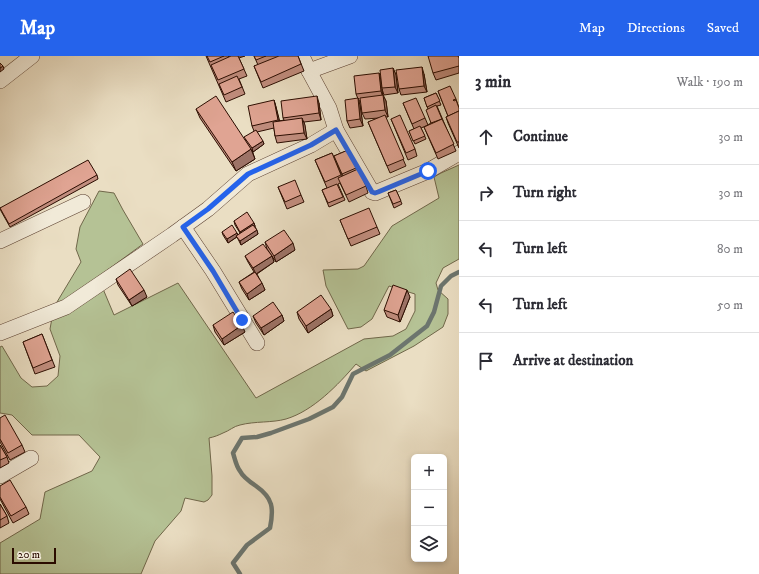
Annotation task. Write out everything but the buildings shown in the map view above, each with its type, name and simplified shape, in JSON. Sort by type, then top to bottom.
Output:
[{"type":"street","points":[[302,56],[329,108],[336,130],[372,192],[375,193],[428,171],[459,153]]},
{"type":"street","points":[[309,71],[350,56]]},
{"type":"street","points":[[0,81],[22,59]]},
{"type":"street","points":[[0,334],[66,307],[208,209],[248,174],[311,145],[336,130]]},
{"type":"street","points":[[0,241],[83,202]]},
{"type":"street","points":[[183,227],[213,271],[257,343]]},
{"type":"street","points":[[0,476],[30,458]]},
{"type":"green space","points":[[459,165],[459,259],[443,268],[436,283],[438,290],[448,299],[448,314],[443,327],[414,346],[366,371],[356,364],[315,404],[296,415],[281,420],[238,426],[209,438],[212,495],[204,502],[185,498],[181,511],[155,541],[141,574],[0,574],[0,543],[40,519],[45,492],[92,471],[100,457],[79,435],[32,435],[12,415],[0,413],[0,347],[2,346],[21,378],[32,387],[47,386],[58,376],[60,356],[50,329],[54,307],[81,262],[76,249],[80,227],[99,191],[114,193],[143,244],[98,277],[114,315],[178,283],[256,398],[364,339],[393,336],[406,329],[415,311],[415,294],[389,286],[372,319],[361,327],[348,329],[326,286],[323,270],[358,269],[364,266],[392,226],[439,198],[434,177]]},
{"type":"waterway","points":[[240,574],[233,563],[247,545],[270,528],[272,515],[269,499],[262,490],[241,473],[237,465],[233,453],[242,438],[257,437],[271,433],[309,419],[333,407],[342,397],[353,374],[390,355],[427,326],[434,312],[441,286],[451,276],[459,272]]},
{"type":"route","points":[[242,320],[213,271],[183,227],[208,209],[248,174],[311,145],[336,130],[372,192],[378,192],[428,171]]}]
